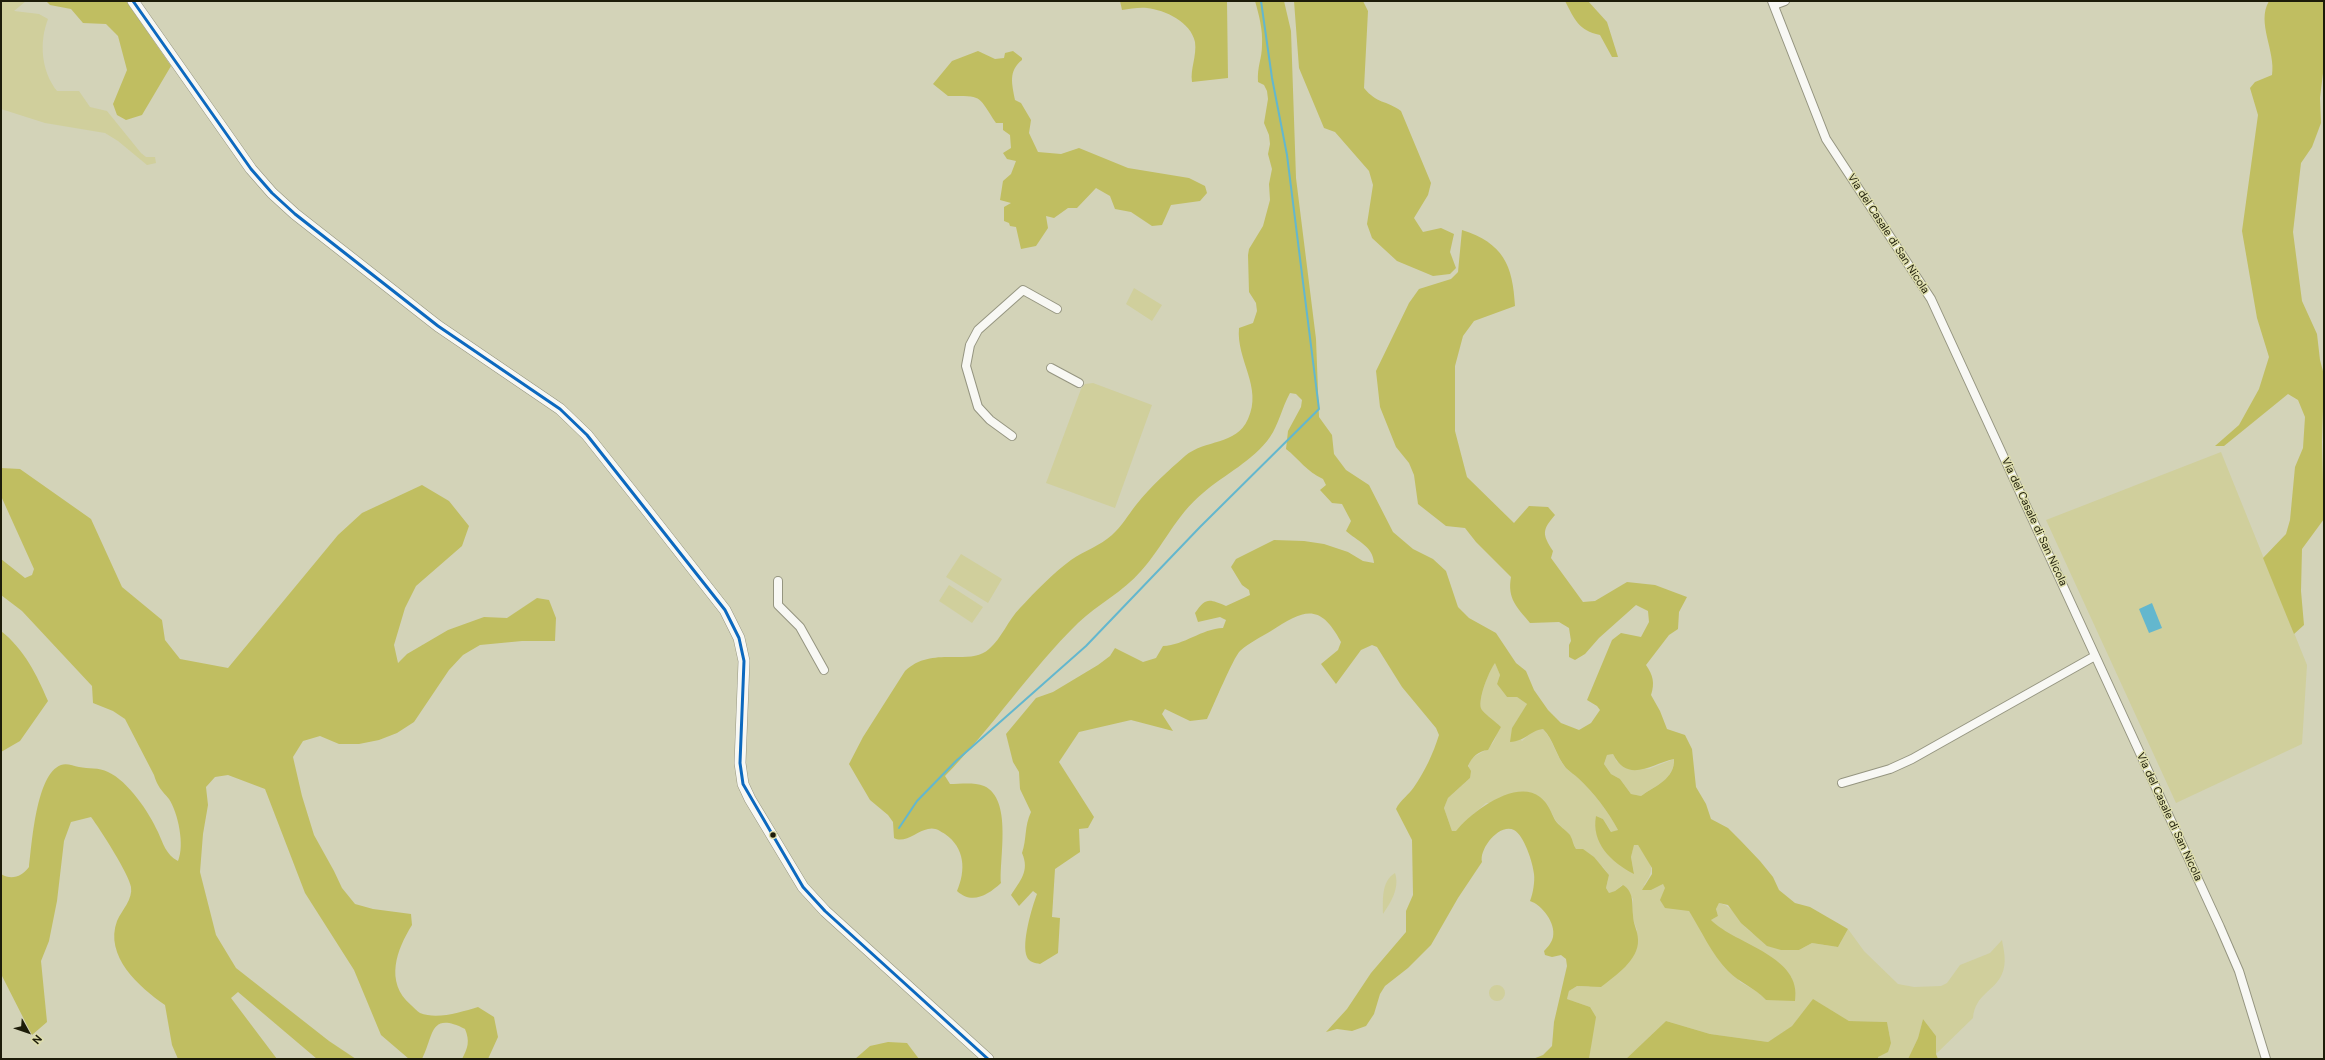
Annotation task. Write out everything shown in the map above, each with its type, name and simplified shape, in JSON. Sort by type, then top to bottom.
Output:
[{"type":"main road","points":[[133,1],[248,164],[272,193],[295,214],[438,326],[560,409],[587,435],[713,594],[734,627],[744,661],[740,757],[743,784],[750,799],[803,887],[825,911],[988,1059]]},
{"type":"street","points":[[1773,3],[1785,1]]},
{"type":"street","name":"Via del Casale di San Nicola","points":[[1773,3],[1826,139],[1931,299],[2230,949],[2239,971],[2266,1059]]},
{"type":"street","points":[[1012,436],[990,420],[978,407],[966,366],[970,345],[978,330],[1023,290],[1056,309]]},
{"type":"street","points":[[1051,368],[1079,383]]},
{"type":"street","points":[[778,581],[778,606],[800,627],[824,670]]},
{"type":"street","points":[[1842,783],[1890,769],[1912,759],[2096,656]]},
{"type":"shaded area","points":[[1,1],[26,1],[14,11],[39,14],[48,19],[43,37],[43,56],[48,75],[57,91],[79,91],[90,107],[107,111],[141,153],[146,157],[155,157],[156,163],[147,165],[118,141],[105,133],[45,123],[1,109]]},
{"type":"shaded area","points":[[46,1],[126,1],[171,66],[142,115],[126,120],[117,115],[113,104],[127,70],[118,36],[106,24],[83,23],[71,9],[50,5]]},
{"type":"shaded area","points":[[1120,1],[1227,1],[1228,78],[1192,82],[1195,42],[1193,35],[1183,23],[1169,14],[1154,9],[1141,8],[1122,10]]},
{"type":"shaded area","points":[[1255,1],[1284,1],[1291,31],[1296,178],[1316,339],[1319,417],[1332,435],[1334,454],[1346,470],[1369,485],[1393,532],[1413,549],[1433,559],[1446,571],[1458,607],[1469,618],[1496,633],[1516,663],[1526,671],[1534,690],[1548,710],[1561,723],[1579,730],[1591,723],[1600,710],[1597,706],[1587,700],[1612,640],[1621,633],[1641,637],[1649,622],[1648,611],[1636,605],[1599,638],[1585,654],[1575,660],[1569,657],[1569,645],[1571,641],[1569,628],[1559,622],[1530,623],[1514,602],[1510,591],[1511,577],[1476,542],[1465,528],[1446,526],[1418,504],[1414,475],[1409,463],[1396,447],[1380,407],[1376,371],[1409,303],[1419,289],[1451,279],[1458,272],[1462,230],[1476,235],[1487,242],[1496,249],[1508,267],[1512,279],[1515,306],[1474,321],[1463,336],[1455,366],[1455,431],[1467,477],[1514,523],[1529,506],[1548,507],[1555,515],[1545,532],[1545,536],[1553,551],[1551,558],[1583,602],[1595,601],[1627,582],[1655,585],[1687,597],[1679,612],[1678,629],[1669,635],[1646,665],[1653,679],[1651,695],[1660,711],[1667,729],[1685,735],[1692,749],[1696,787],[1706,804],[1711,819],[1728,828],[1740,840],[1773,877],[1779,890],[1795,903],[1810,907],[1848,929],[1838,947],[1812,943],[1799,950],[1781,950],[1767,946],[1741,923],[1728,905],[1719,903],[1716,909],[1718,916],[1711,920],[1722,929],[1779,962],[1789,973],[1795,986],[1795,1001],[1766,1000],[1757,992],[1737,979],[1722,965],[1717,958],[1689,911],[1665,908],[1660,900],[1665,888],[1663,884],[1651,890],[1642,890],[1652,874],[1652,868],[1638,845],[1634,845],[1631,857],[1634,874],[1618,864],[1604,851],[1597,835],[1595,826],[1596,816],[1603,819],[1611,832],[1618,830],[1610,816],[1590,790],[1566,768],[1547,733],[1543,729],[1538,730],[1520,740],[1510,742],[1512,728],[1527,704],[1517,697],[1507,697],[1497,684],[1500,675],[1495,663],[1484,686],[1481,706],[1482,710],[1501,727],[1488,750],[1478,753],[1471,760],[1468,766],[1471,771],[1470,778],[1448,798],[1444,808],[1452,831],[1456,831],[1472,815],[1495,800],[1507,794],[1530,792],[1540,797],[1545,802],[1558,824],[1570,835],[1576,849],[1583,849],[1594,857],[1609,875],[1606,888],[1609,893],[1615,891],[1623,885],[1631,894],[1633,918],[1638,937],[1635,954],[1625,967],[1601,987],[1577,986],[1569,991],[1567,999],[1590,1007],[1596,1017],[1589,1059],[1533,1059],[1543,1055],[1552,1046],[1554,1022],[1567,966],[1566,959],[1561,955],[1552,957],[1545,955],[1544,951],[1552,941],[1553,937],[1552,926],[1543,910],[1535,903],[1530,901],[1533,891],[1534,877],[1530,857],[1518,833],[1514,830],[1508,829],[1502,830],[1491,838],[1484,851],[1482,862],[1458,898],[1431,945],[1408,968],[1385,986],[1380,994],[1374,1014],[1366,1026],[1352,1031],[1337,1029],[1326,1032],[1347,1009],[1371,973],[1406,932],[1406,911],[1413,895],[1412,840],[1396,809],[1422,775],[1439,735],[1436,728],[1402,687],[1377,647],[1372,645],[1361,650],[1336,684],[1321,664],[1338,650],[1341,642],[1326,621],[1319,616],[1311,614],[1293,618],[1255,640],[1240,651],[1228,672],[1207,719],[1190,721],[1165,709],[1162,714],[1173,731],[1131,720],[1079,732],[1059,762],[1094,817],[1088,828],[1079,829],[1080,852],[1055,869],[1052,917],[1060,918],[1058,953],[1040,964],[1032,962],[1028,959],[1025,944],[1026,935],[1037,894],[1033,891],[1019,906],[1011,895],[1023,876],[1025,865],[1022,853],[1025,843],[1027,823],[1031,812],[1020,789],[1019,772],[1013,762],[1006,734],[1036,698],[1053,692],[1098,665],[1110,656],[1115,648],[1143,662],[1156,658],[1163,646],[1179,643],[1207,631],[1223,628],[1226,620],[1220,617],[1198,622],[1195,613],[1202,604],[1208,601],[1226,606],[1250,595],[1249,590],[1242,585],[1231,567],[1236,559],[1274,540],[1304,541],[1324,544],[1348,552],[1363,561],[1374,563],[1371,552],[1368,548],[1346,531],[1351,521],[1342,504],[1332,503],[1320,490],[1326,485],[1323,479],[1308,469],[1286,449],[1288,431],[1301,407],[1302,400],[1296,394],[1290,393],[1273,432],[1263,446],[1247,460],[1211,486],[1193,502],[1177,521],[1149,562],[1141,571],[1126,585],[1086,616],[1060,641],[962,758],[945,776],[950,784],[971,784],[984,786],[993,793],[999,803],[1003,830],[1001,883],[980,897],[968,897],[957,891],[962,875],[962,860],[957,846],[952,840],[945,834],[933,829],[924,830],[907,838],[894,838],[893,822],[888,815],[870,800],[849,764],[863,737],[905,671],[916,663],[927,659],[938,657],[972,656],[981,654],[989,649],[998,640],[1016,613],[1044,583],[1071,560],[1112,535],[1147,492],[1179,461],[1193,451],[1236,434],[1243,428],[1248,419],[1252,407],[1251,385],[1241,351],[1239,328],[1253,323],[1257,311],[1256,303],[1249,292],[1248,255],[1249,249],[1263,226],[1270,200],[1269,184],[1272,169],[1268,154],[1270,144],[1269,135],[1264,123],[1268,99],[1267,91],[1264,85],[1258,82],[1258,71],[1262,50],[1262,34]],"holes":[[[1613,754],[1619,763],[1626,768],[1640,770],[1674,759],[1673,766],[1668,777],[1641,796],[1631,794],[1620,779],[1611,774],[1604,764],[1607,755]]]},
{"type":"shaded area","points":[[1294,1],[1363,1],[1368,11],[1364,88],[1373,97],[1401,111],[1431,183],[1428,195],[1414,218],[1423,232],[1441,228],[1454,234],[1450,252],[1456,268],[1450,274],[1433,276],[1397,261],[1372,238],[1367,224],[1373,185],[1369,171],[1335,132],[1324,128],[1299,68]]},
{"type":"shaded area","points":[[1565,1],[1588,1],[1607,22],[1618,57],[1612,57],[1600,35],[1587,30],[1578,23]]},
{"type":"shaded area","points":[[2269,1],[2324,1],[2324,65],[2320,98],[2321,123],[2312,147],[2301,163],[2293,232],[2302,301],[2317,334],[2320,360],[2324,375],[2322,442],[2324,519],[2302,549],[2301,591],[2304,625],[2294,634],[2263,558],[2286,534],[2290,520],[2295,467],[2303,448],[2305,417],[2298,400],[2288,394],[2224,446],[2215,446],[2239,425],[2259,389],[2269,357],[2257,318],[2242,231],[2258,115],[2250,88],[2255,82],[2272,75],[2271,56],[2265,28],[2266,10]]},
{"type":"shaded area","points":[[978,51],[995,59],[1004,58],[1005,53],[1013,51],[1022,58],[1013,73],[1013,89],[1015,100],[1021,103],[1031,120],[1029,133],[1038,152],[1061,154],[1079,148],[1128,168],[1189,178],[1205,186],[1207,193],[1200,201],[1171,205],[1162,225],[1152,226],[1131,212],[1115,209],[1110,196],[1096,188],[1077,208],[1068,208],[1054,218],[1046,216],[1048,228],[1036,246],[1021,249],[1016,227],[1010,226],[1009,223],[1004,221],[1004,207],[1011,203],[1000,200],[1003,181],[1011,174],[1016,161],[1007,159],[1003,153],[1011,148],[1010,135],[1003,130],[1003,123],[996,123],[986,107],[978,99],[968,96],[948,96],[933,84],[952,61]]},
{"type":"shaded area","points":[[1134,288],[1162,305],[1152,321],[1126,304]]},
{"type":"shaded area","points":[[1093,383],[1152,405],[1115,508],[1046,483],[1081,389],[1085,384]]},
{"type":"shaded area","points":[[2221,452],[2307,665],[2302,744],[2176,803],[2046,520]]},
{"type":"shaded area","points":[[1,468],[20,469],[91,519],[122,587],[162,620],[165,640],[180,659],[228,668],[338,535],[362,513],[422,485],[449,501],[469,526],[462,546],[416,586],[405,608],[394,645],[398,663],[407,654],[448,630],[484,617],[507,618],[537,598],[549,600],[556,618],[555,641],[522,641],[480,645],[463,655],[449,670],[414,722],[397,733],[379,740],[359,744],[339,744],[320,736],[303,741],[293,757],[302,796],[314,835],[342,888],[355,904],[373,909],[411,914],[412,925],[402,944],[396,965],[395,976],[403,996],[420,1013],[427,1015],[434,1016],[449,1014],[478,1007],[494,1017],[498,1037],[488,1059],[462,1059],[468,1044],[467,1033],[465,1029],[453,1024],[445,1023],[434,1029],[422,1059],[409,1059],[381,1035],[354,970],[305,893],[265,789],[228,775],[215,777],[206,787],[208,805],[203,834],[200,872],[216,935],[236,968],[329,1041],[356,1059],[317,1059],[238,992],[231,998],[277,1059],[178,1059],[172,1045],[165,1005],[135,980],[126,969],[115,946],[114,934],[117,921],[127,904],[131,887],[120,862],[91,817],[71,822],[64,841],[57,901],[49,941],[41,961],[47,1022],[32,1035],[1,974],[1,874],[13,877],[20,875],[29,867],[34,827],[41,795],[46,782],[53,771],[61,765],[66,764],[82,768],[101,769],[116,776],[137,798],[154,824],[168,852],[178,861],[181,838],[178,821],[172,805],[158,785],[125,719],[113,711],[93,703],[92,686],[22,611],[1,595],[1,559],[25,578],[32,575],[34,569],[1,496]]},
{"type":"shaded area","points":[[961,554],[1002,579],[988,603],[946,577]]},
{"type":"shaded area","points":[[949,585],[983,607],[972,623],[939,601]]},
{"type":"shaded area","points":[[1,631],[23,654],[48,701],[20,741],[1,752]]},
{"type":"shaded area","points":[[1495,662],[1500,675],[1497,684],[1507,697],[1517,697],[1527,704],[1512,728],[1522,741],[1534,730],[1543,729],[1566,768],[1590,790],[1610,816],[1618,830],[1612,833],[1603,819],[1596,816],[1634,873],[1631,857],[1634,844],[1638,845],[1651,869],[1651,873],[1644,885],[1651,890],[1663,884],[1689,911],[1740,982],[1758,992],[1766,1000],[1792,978],[1773,960],[1720,928],[1711,920],[1718,916],[1716,909],[1719,903],[1729,908],[1747,929],[1757,936],[1799,950],[1812,943],[1838,947],[1848,929],[1864,951],[1898,984],[1914,987],[1941,986],[1947,983],[1960,965],[1990,953],[2002,940],[2005,961],[2004,970],[1995,985],[1977,1003],[1973,1018],[1936,1054],[1936,1036],[1923,1019],[1918,1038],[1908,1059],[1878,1059],[1877,1057],[1891,1043],[1887,1022],[1849,1021],[1814,1000],[1792,1026],[1768,1042],[1710,1034],[1666,1021],[1626,1059],[1589,1059],[1591,1046],[1590,1007],[1567,999],[1569,991],[1577,986],[1589,987],[1637,930],[1633,919],[1633,899],[1622,885],[1615,891],[1609,893],[1606,888],[1609,875],[1603,867],[1576,849],[1570,836],[1556,821],[1547,804],[1486,803],[1457,831],[1452,831],[1444,808],[1448,798],[1470,778],[1469,764],[1471,760],[1492,744],[1501,727],[1482,710],[1481,706],[1484,686]]},
{"type":"shaded area","points":[[1613,754],[1617,762],[1649,769],[1674,759],[1671,772],[1668,777],[1641,796],[1631,794],[1620,779],[1611,774],[1604,764],[1607,755]]},
{"type":"shaded area","points":[[1395,873],[1396,889],[1392,900],[1383,914],[1383,897],[1385,886],[1390,877]]},
{"type":"shaded area","points":[[1494,985],[1500,985],[1505,990],[1503,999],[1500,1001],[1494,1001],[1489,996],[1489,990]]},
{"type":"shaded area","points":[[1813,999],[1849,1021],[1887,1022],[1891,1043],[1888,1052],[1878,1057],[1878,1059],[1626,1059],[1666,1021],[1710,1034],[1768,1042],[1792,1026]]},
{"type":"shaded area","points":[[1923,1019],[1936,1036],[1936,1054],[1938,1059],[1908,1059],[1918,1038]]},
{"type":"shaded area","points":[[888,1042],[907,1043],[919,1059],[855,1059],[870,1046]]},
{"type":"water","points":[[2152,603],[2162,628],[2149,633],[2139,609]]},
{"type":"waterway","points":[[899,828],[917,801],[956,761],[1086,646],[1200,527],[1319,409],[1287,155],[1272,78],[1261,1]]},
{"type":"transit line","points":[[133,1],[251,169],[272,193],[295,214],[438,326],[560,409],[587,435],[725,610],[739,638],[744,661],[740,763],[743,784],[803,887],[825,911],[988,1059]]}]
